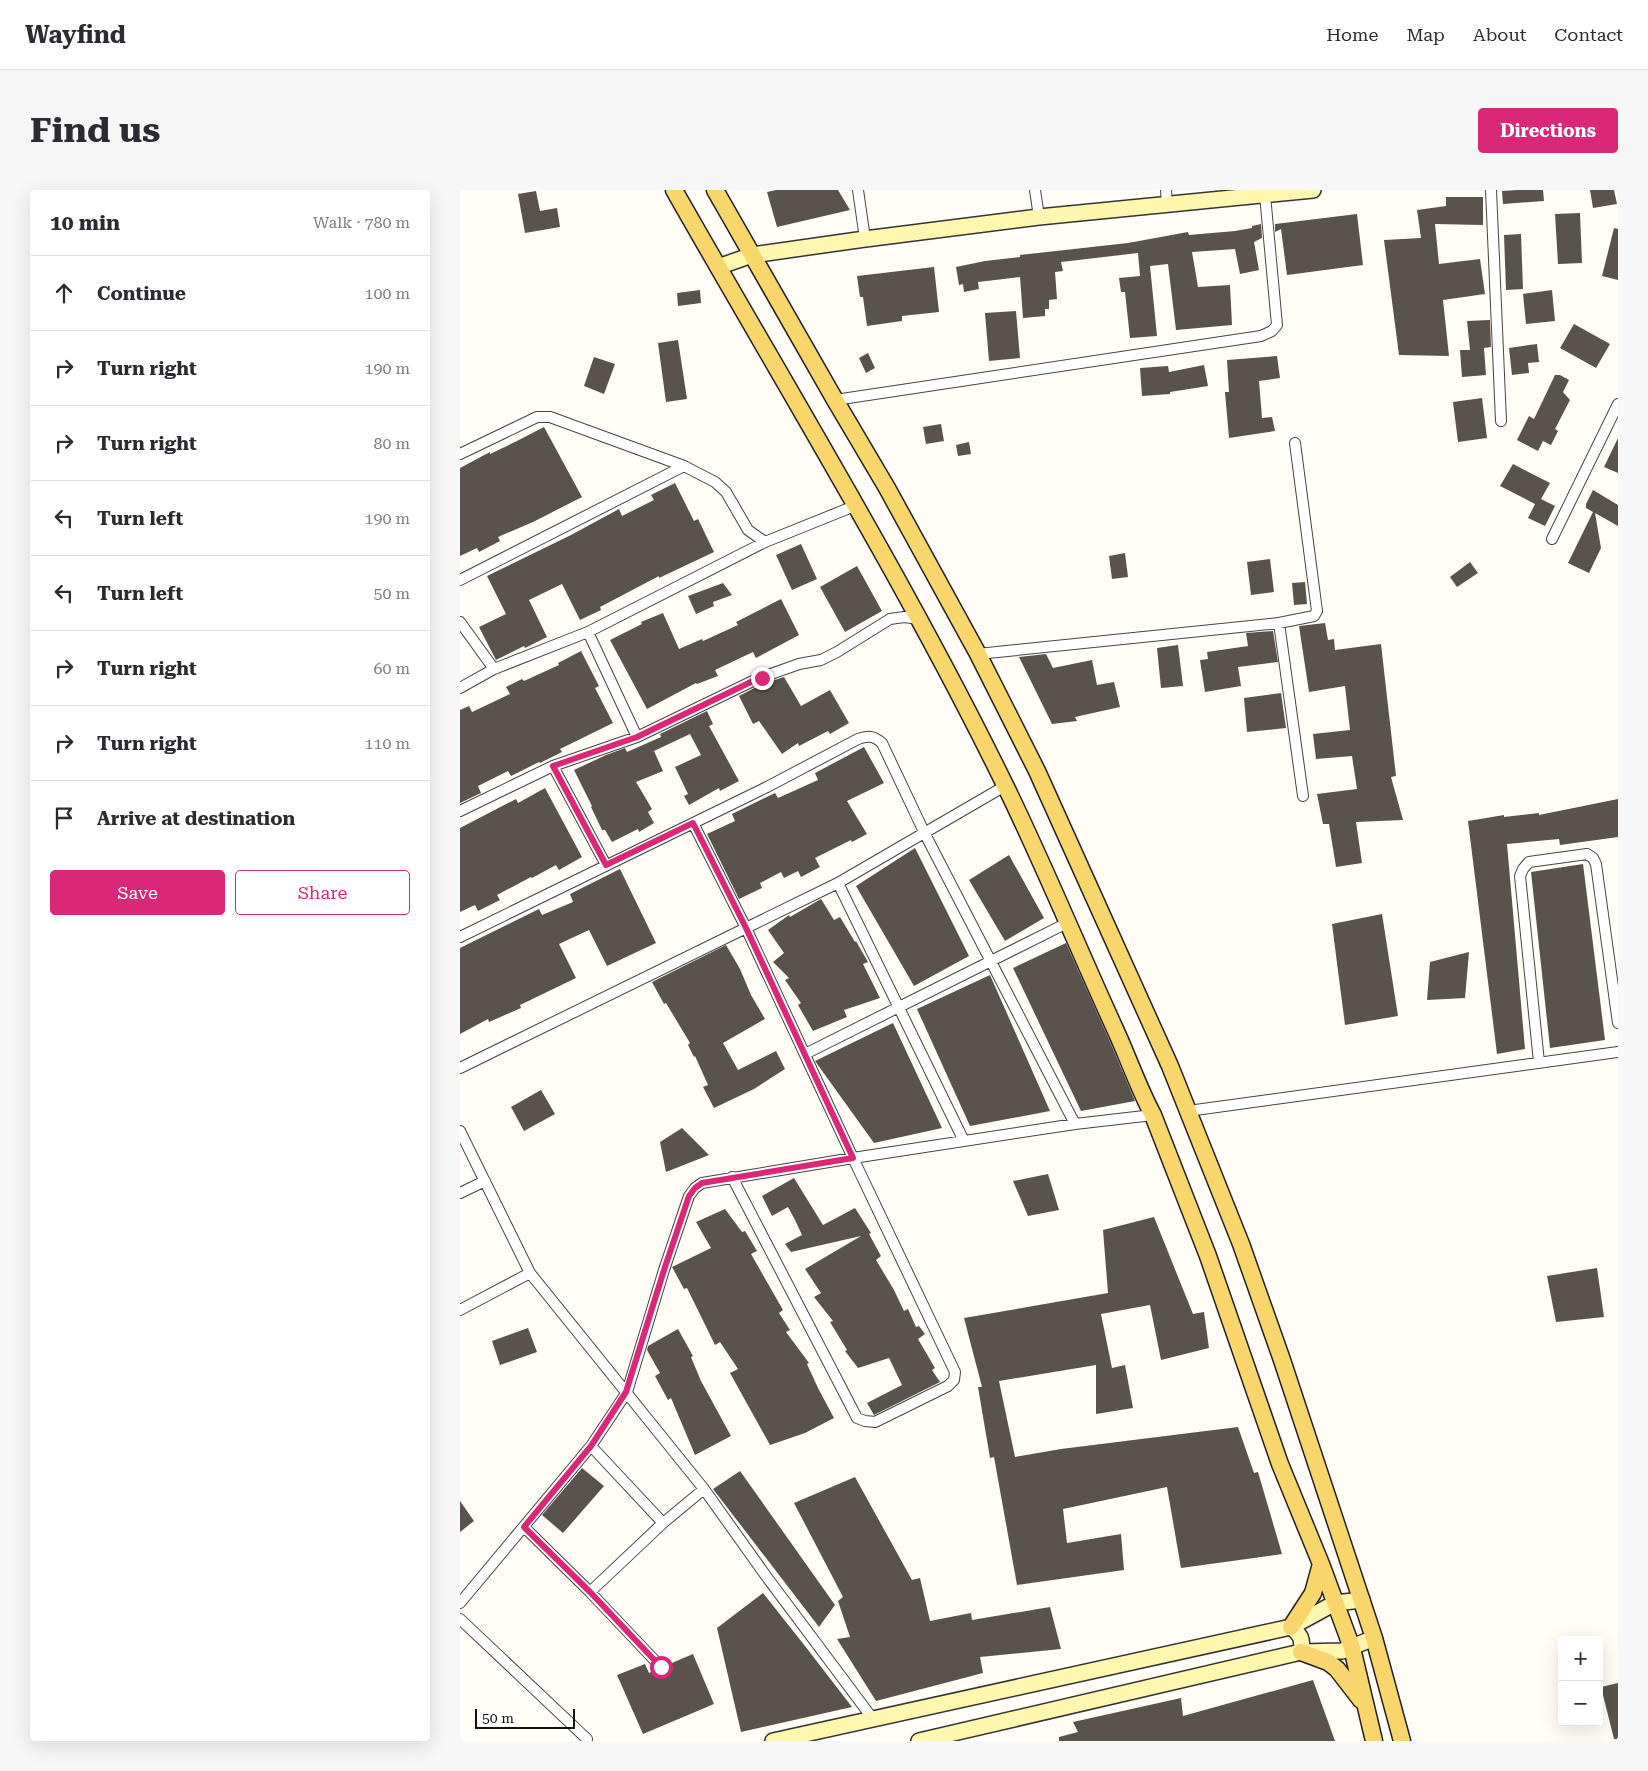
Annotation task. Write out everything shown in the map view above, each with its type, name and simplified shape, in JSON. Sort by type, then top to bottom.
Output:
[{"type":"main road","points":[[674,190],[857,505],[919,619],[1005,786],[1067,923],[1153,1115],[1208,1256],[1280,1464],[1321,1564],[1352,1648],[1374,1741]]},
{"type":"main road","points":[[715,190],[887,488],[978,654],[1041,780],[1163,1050],[1241,1244],[1362,1600],[1402,1741]]},
{"type":"main road","points":[[718,267],[752,255],[1039,217],[1167,197],[1265,195],[1314,190]]},
{"type":"main road","points":[[1291,1627],[1306,1607],[1313,1593],[1321,1564]]},
{"type":"main road","points":[[773,1741],[1291,1627],[1335,1603],[1362,1600]]},
{"type":"main road","points":[[1291,1627],[1301,1637],[1301,1652]]},
{"type":"main road","points":[[919,1741],[1301,1652],[1333,1652],[1352,1648],[1374,1638]]},
{"type":"main road","points":[[1301,1652],[1328,1662],[1337,1669],[1365,1706]]},
{"type":"street","points":[[858,190],[865,240]]},
{"type":"street","points":[[1035,190],[1039,217]]},
{"type":"street","points":[[1491,190],[1501,421]]},
{"type":"street","points":[[835,400],[1261,336],[1272,331],[1277,325],[1265,195]]},
{"type":"street","points":[[1552,539],[1618,404]]},
{"type":"street","points":[[460,454],[537,417],[544,416],[684,466],[715,482],[726,492],[748,530],[765,542]]},
{"type":"street","points":[[978,654],[1279,623],[1314,616],[1317,611],[1295,443]]},
{"type":"street","points":[[460,580],[684,466]]},
{"type":"street","points":[[460,688],[494,670],[588,632],[765,542],[857,505]]},
{"type":"street","points":[[460,811],[553,766],[637,737],[757,679],[799,664],[821,660],[890,619],[904,617],[919,619]]},
{"type":"street","points":[[460,622],[494,670]]},
{"type":"street","points":[[1279,623],[1303,796]]},
{"type":"street","points":[[588,632],[637,737]]},
{"type":"street","points":[[460,937],[693,823],[858,739],[871,736],[882,743],[925,834],[1075,1124]]},
{"type":"street","points":[[553,766],[606,865]]},
{"type":"street","points":[[460,1068],[838,883],[1005,786]]},
{"type":"street","points":[[693,823],[746,928],[955,1372],[954,1380],[948,1386],[875,1422],[857,1418],[732,1177]]},
{"type":"street","points":[[1539,1062],[1520,876],[1529,862],[1587,854],[1593,858],[1596,864],[1618,1023]]},
{"type":"street","points":[[838,883],[964,1141]]},
{"type":"street","points":[[804,1054],[1067,923]]},
{"type":"street","points":[[1188,1111],[1618,1052]]},
{"type":"street","points":[[460,1603],[591,1446],[626,1392],[689,1196],[702,1183],[1075,1124],[1153,1115]]},
{"type":"street","points":[[460,1131],[530,1273],[704,1490],[874,1719]]},
{"type":"street","points":[[460,1193],[485,1181]]},
{"type":"street","points":[[460,1310],[530,1273]]},
{"type":"street","points":[[591,1446],[663,1523]]},
{"type":"street","points":[[590,1592],[663,1523],[704,1490]]},
{"type":"street","points":[[524,1527],[590,1592],[661,1667]]},
{"type":"street","points":[[460,1619],[587,1739]]},
{"type":"building","points":[[776,190],[838,190],[850,210],[777,227],[767,192]]},
{"type":"building","points":[[1543,190],[1544,201],[1503,204],[1502,191]]},
{"type":"building","points":[[1590,190],[1614,190],[1617,204],[1593,208]]},
{"type":"building","points":[[536,191],[540,211],[557,208],[560,227],[525,233],[518,194]]},
{"type":"building","points":[[1446,197],[1483,197],[1483,225],[1435,224],[1439,264],[1480,259],[1485,294],[1443,300],[1449,356],[1399,355],[1384,240],[1421,238],[1417,210],[1446,206]]},
{"type":"building","points":[[1580,213],[1582,263],[1558,264],[1555,214]]},
{"type":"building","points":[[1357,214],[1363,265],[1287,275],[1281,229],[1275,232],[1275,224]]},
{"type":"building","points":[[1261,224],[1262,238],[1254,242],[1259,270],[1240,274],[1235,249],[1192,252],[1198,287],[1230,285],[1232,325],[1176,330],[1168,264],[1150,266],[1157,336],[1130,338],[1125,292],[1121,292],[1119,278],[1140,276],[1138,253],[1061,262],[1063,271],[1055,272],[1057,299],[1049,300],[1049,309],[1045,309],[1045,316],[1023,318],[1020,277],[978,282],[979,289],[964,292],[963,284],[959,285],[956,267],[985,261],[1020,257],[1020,255],[1128,243],[1188,232],[1189,235],[1235,231],[1252,228],[1252,226]]},
{"type":"building","points":[[1614,228],[1618,229],[1618,280],[1602,276]]},
{"type":"building","points":[[1521,234],[1523,289],[1506,290],[1504,235]]},
{"type":"building","points":[[934,267],[939,312],[902,316],[902,321],[867,326],[863,297],[860,297],[857,276]]},
{"type":"building","points":[[700,290],[701,303],[678,306],[677,293]]},
{"type":"building","points":[[1552,290],[1555,321],[1526,324],[1523,294]]},
{"type":"building","points":[[1016,311],[1020,358],[989,361],[985,313]]},
{"type":"building","points":[[1490,320],[1491,347],[1484,348],[1486,375],[1462,377],[1460,350],[1470,350],[1467,321]]},
{"type":"building","points":[[1574,324],[1610,344],[1596,368],[1560,348]]},
{"type":"building","points":[[678,340],[687,399],[666,402],[658,343]]},
{"type":"building","points":[[1537,344],[1539,362],[1528,363],[1529,373],[1512,375],[1509,348]]},
{"type":"building","points":[[868,353],[875,368],[866,373],[859,358]]},
{"type":"building","points":[[1277,356],[1280,378],[1259,381],[1262,418],[1272,417],[1275,431],[1229,438],[1225,392],[1229,392],[1227,360]]},
{"type":"building","points":[[594,357],[615,364],[604,394],[584,386]]},
{"type":"building","points":[[1204,365],[1208,386],[1170,392],[1170,394],[1142,396],[1140,368],[1168,366],[1169,372]]},
{"type":"building","points":[[1555,375],[1560,375],[1569,380],[1563,392],[1570,400],[1555,429],[1558,431],[1551,445],[1543,441],[1538,451],[1517,440],[1529,416],[1534,419]]},
{"type":"building","points":[[1482,398],[1487,438],[1458,442],[1453,402]]},
{"type":"building","points":[[941,424],[944,441],[926,444],[923,427]]},
{"type":"building","points":[[544,427],[582,497],[533,522],[498,537],[500,541],[479,552],[477,548],[460,556],[460,468]]},
{"type":"building","points":[[1618,438],[1618,473],[1604,467]]},
{"type":"building","points":[[969,442],[971,454],[958,456],[956,445]]},
{"type":"building","points":[[1513,464],[1550,483],[1541,499],[1555,506],[1545,526],[1528,518],[1535,504],[1500,486]]},
{"type":"building","points":[[675,483],[694,521],[698,519],[714,552],[659,578],[659,576],[600,607],[601,610],[580,620],[562,584],[529,600],[547,637],[496,660],[479,627],[506,614],[487,576],[619,509],[622,516],[654,500],[651,495]]},
{"type":"building","points":[[1593,490],[1618,505],[1618,526],[1595,513],[1601,548],[1589,573],[1568,563],[1593,512],[1586,508],[1586,504]]},
{"type":"building","points":[[801,544],[817,579],[792,590],[776,555]]},
{"type":"building","points":[[1125,553],[1128,577],[1112,579],[1109,556]]},
{"type":"building","points":[[1270,559],[1274,592],[1251,595],[1247,562]]},
{"type":"building","points":[[1470,562],[1478,573],[1457,587],[1450,577]]},
{"type":"building","points":[[857,566],[882,611],[845,632],[820,587]]},
{"type":"building","points":[[1305,582],[1307,604],[1294,605],[1292,583]]},
{"type":"building","points":[[723,583],[732,595],[713,602],[714,606],[696,614],[688,596]]},
{"type":"building","points":[[781,599],[799,635],[756,658],[753,652],[715,670],[718,676],[696,683],[647,709],[610,640],[642,624],[641,622],[663,613],[679,649],[702,639],[703,641],[738,625],[736,622]]},
{"type":"building","points":[[1325,623],[1328,640],[1334,639],[1335,650],[1381,644],[1396,776],[1391,777],[1403,820],[1356,822],[1362,863],[1336,867],[1329,824],[1323,824],[1317,794],[1357,789],[1352,756],[1316,759],[1313,734],[1350,730],[1345,686],[1309,692],[1299,626]]},
{"type":"building","points":[[1273,631],[1278,662],[1238,667],[1241,686],[1205,692],[1200,660],[1208,659],[1207,652],[1248,646],[1246,633]]},
{"type":"building","points":[[1178,645],[1183,686],[1161,688],[1157,648]]},
{"type":"building","points":[[581,651],[599,686],[595,688],[613,723],[560,749],[562,752],[540,763],[511,776],[508,771],[478,786],[481,793],[460,803],[460,710],[469,706],[472,712],[510,694],[506,687],[559,665],[558,663]]},
{"type":"building","points":[[1046,654],[1053,668],[1092,660],[1097,685],[1114,682],[1120,707],[1075,717],[1077,721],[1052,724],[1019,657]]},
{"type":"building","points":[[784,677],[801,706],[830,690],[849,723],[830,734],[828,731],[799,746],[798,743],[782,754],[759,721],[753,724],[739,696],[760,685]]},
{"type":"building","points":[[1281,693],[1286,728],[1247,732],[1244,698]]},
{"type":"building","points":[[707,711],[713,724],[709,726],[739,781],[720,791],[719,788],[689,805],[684,796],[688,794],[675,767],[701,755],[690,734],[654,751],[663,771],[636,782],[652,809],[648,812],[654,823],[639,832],[638,829],[612,842],[605,830],[602,830],[574,770],[606,755],[625,748],[627,752],[661,737],[660,734]]},
{"type":"building","points":[[864,747],[884,783],[847,801],[867,834],[815,858],[820,867],[801,877],[798,871],[784,878],[781,872],[760,883],[762,888],[739,899],[707,834],[735,821],[732,814],[775,793],[778,798],[818,780],[815,773]]},
{"type":"building","points":[[545,788],[582,857],[559,870],[556,865],[531,877],[497,895],[500,900],[478,911],[475,905],[460,912],[460,828],[516,799],[518,803]]},
{"type":"building","points":[[1618,799],[1618,837],[1560,845],[1559,839],[1507,844],[1525,1049],[1497,1054],[1468,821],[1504,815],[1504,817],[1539,813],[1539,815]]},
{"type":"building","points":[[915,848],[969,956],[914,986],[856,886]]},
{"type":"building","points":[[1009,855],[1044,918],[1005,941],[969,880]]},
{"type":"building","points":[[1583,864],[1605,1040],[1550,1048],[1531,872]]},
{"type":"building","points":[[620,869],[656,943],[607,966],[589,930],[559,944],[576,978],[520,1005],[521,1008],[489,1022],[488,1019],[460,1034],[460,948],[539,909],[542,915],[573,902],[570,894]]},
{"type":"building","points":[[821,899],[834,920],[840,917],[856,941],[868,962],[863,964],[880,998],[844,1010],[847,1017],[813,1031],[798,1005],[801,1003],[785,980],[789,978],[773,962],[784,953],[768,930],[789,915],[790,917]]},
{"type":"building","points":[[1382,914],[1398,1016],[1345,1025],[1332,924]]},
{"type":"building","points":[[1066,943],[1135,1101],[1081,1111],[1013,968]]},
{"type":"building","points":[[726,945],[765,1019],[723,1043],[738,1070],[776,1051],[785,1069],[754,1089],[714,1108],[703,1087],[708,1085],[688,1045],[690,1043],[652,982]]},
{"type":"building","points":[[1469,952],[1465,998],[1427,1000],[1430,962]]},
{"type":"building","points":[[990,975],[1050,1111],[970,1126],[917,1009]]},
{"type":"building","points":[[893,1023],[942,1128],[874,1143],[815,1061]]},
{"type":"building","points":[[541,1090],[555,1114],[524,1131],[511,1107]]},
{"type":"building","points":[[682,1128],[709,1155],[666,1172],[660,1142]]},
{"type":"building","points":[[1048,1174],[1059,1210],[1028,1216],[1013,1181]]},
{"type":"building","points":[[794,1178],[823,1225],[855,1208],[871,1233],[869,1234],[881,1256],[876,1260],[904,1311],[908,1309],[916,1327],[919,1326],[925,1334],[918,1339],[935,1368],[932,1370],[940,1382],[874,1415],[867,1403],[902,1385],[889,1358],[858,1368],[845,1351],[847,1350],[830,1322],[833,1321],[814,1297],[821,1293],[805,1269],[861,1236],[791,1252],[785,1244],[802,1235],[795,1220],[788,1207],[772,1216],[762,1196]]},
{"type":"building","points":[[725,1209],[742,1232],[745,1231],[757,1251],[751,1254],[783,1310],[779,1313],[790,1330],[786,1332],[809,1363],[807,1364],[834,1418],[805,1433],[770,1445],[730,1373],[738,1369],[720,1342],[715,1345],[687,1288],[684,1289],[672,1267],[711,1248],[696,1222]]},
{"type":"building","points":[[1154,1217],[1193,1314],[1204,1312],[1209,1348],[1161,1360],[1150,1305],[1101,1314],[1112,1368],[1125,1365],[1133,1408],[1096,1414],[1096,1365],[999,1381],[1015,1457],[1061,1449],[1238,1427],[1254,1473],[1258,1472],[1282,1554],[1181,1568],[1167,1487],[1063,1509],[1067,1543],[1121,1534],[1124,1570],[1017,1585],[994,1457],[990,1458],[978,1387],[982,1387],[964,1318],[1108,1293],[1103,1230]]},
{"type":"building","points":[[1597,1268],[1604,1317],[1556,1322],[1547,1276]]},
{"type":"building","points":[[528,1328],[537,1352],[500,1365],[492,1341]]},
{"type":"building","points":[[678,1329],[693,1356],[691,1357],[701,1381],[731,1436],[695,1455],[671,1398],[668,1400],[655,1376],[660,1373],[647,1350],[648,1346]]},
{"type":"building","points":[[582,1468],[604,1486],[563,1533],[542,1515]]},
{"type":"building","points":[[740,1471],[835,1605],[819,1627],[713,1489]]},
{"type":"building","points":[[855,1477],[912,1580],[920,1578],[930,1621],[971,1613],[972,1620],[1050,1607],[1061,1649],[980,1657],[983,1673],[876,1701],[837,1639],[850,1637],[838,1601],[843,1597],[794,1503]]},
{"type":"building","points":[[460,1501],[474,1521],[460,1532]]},
{"type":"building","points":[[763,1593],[852,1707],[741,1732],[717,1628]]},
{"type":"building","points":[[693,1654],[714,1704],[643,1734],[617,1675],[645,1664],[649,1673],[655,1670],[663,1674],[667,1669],[667,1665]]},
{"type":"building","points":[[1313,1680],[1335,1741],[1059,1741],[1059,1737],[1078,1732],[1073,1722],[1181,1698],[1183,1716]]},
{"type":"building","points":[[1618,1683],[1618,1739],[1614,1739],[1603,1695],[1603,1687]]},
{"type":"route","points":[[661,1667],[590,1592],[524,1527],[591,1446],[626,1392],[689,1196],[695,1188],[702,1183],[732,1177],[853,1158],[746,928],[693,823],[606,865],[553,766],[637,737],[762,678]]}]
